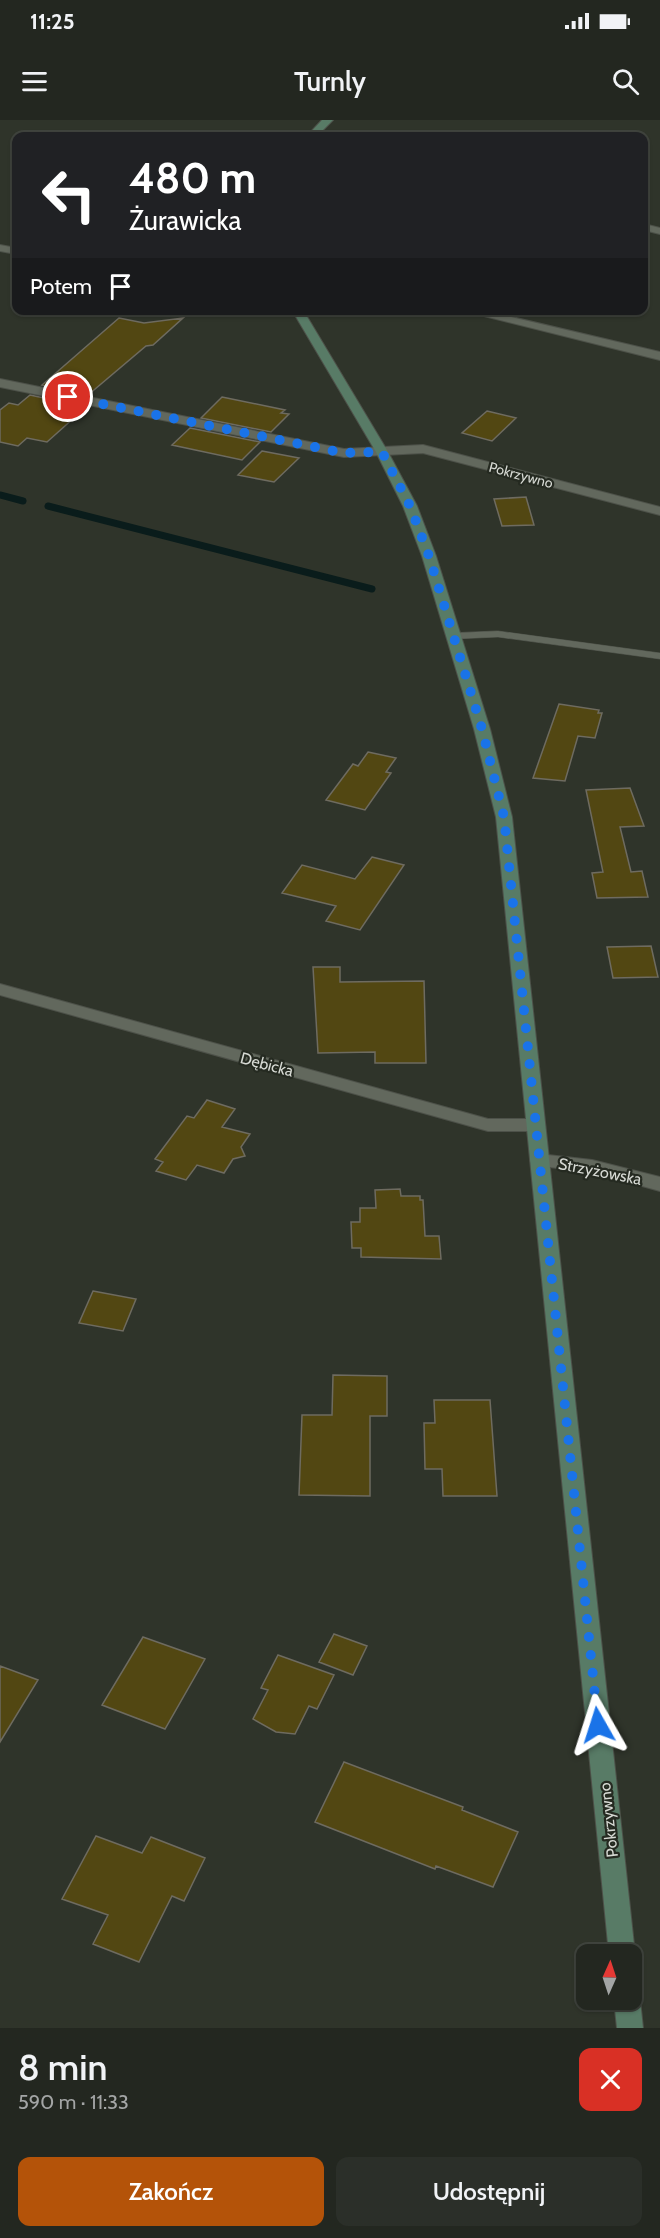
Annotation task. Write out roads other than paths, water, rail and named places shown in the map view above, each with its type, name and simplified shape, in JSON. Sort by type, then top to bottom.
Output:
[{"type":"street","points":[[316,132],[328,120]]},
{"type":"street","name":"Pokrzywno","points":[[300,315],[382,452],[419,530],[482,729],[504,817],[621,1944]]},
{"type":"street","points":[[486,315],[660,356]]},
{"type":"street","points":[[0,383],[344,453],[382,452]]},
{"type":"street","name":"Pokrzywno","points":[[382,452],[423,449],[660,511]]},
{"type":"street","name":"Dębicka","points":[[0,989],[488,1125],[536,1125]]},
{"type":"street","name":"Strzyżowska","points":[[539,1160],[592,1166],[660,1184]]},
{"type":"street","points":[[628,2010],[630,2028]]},
{"type":"lane","points":[[453,636],[498,634],[660,656]]},
{"type":"waterway","points":[[0,495],[23,501]]},
{"type":"waterway","points":[[48,506],[372,589]]}]
